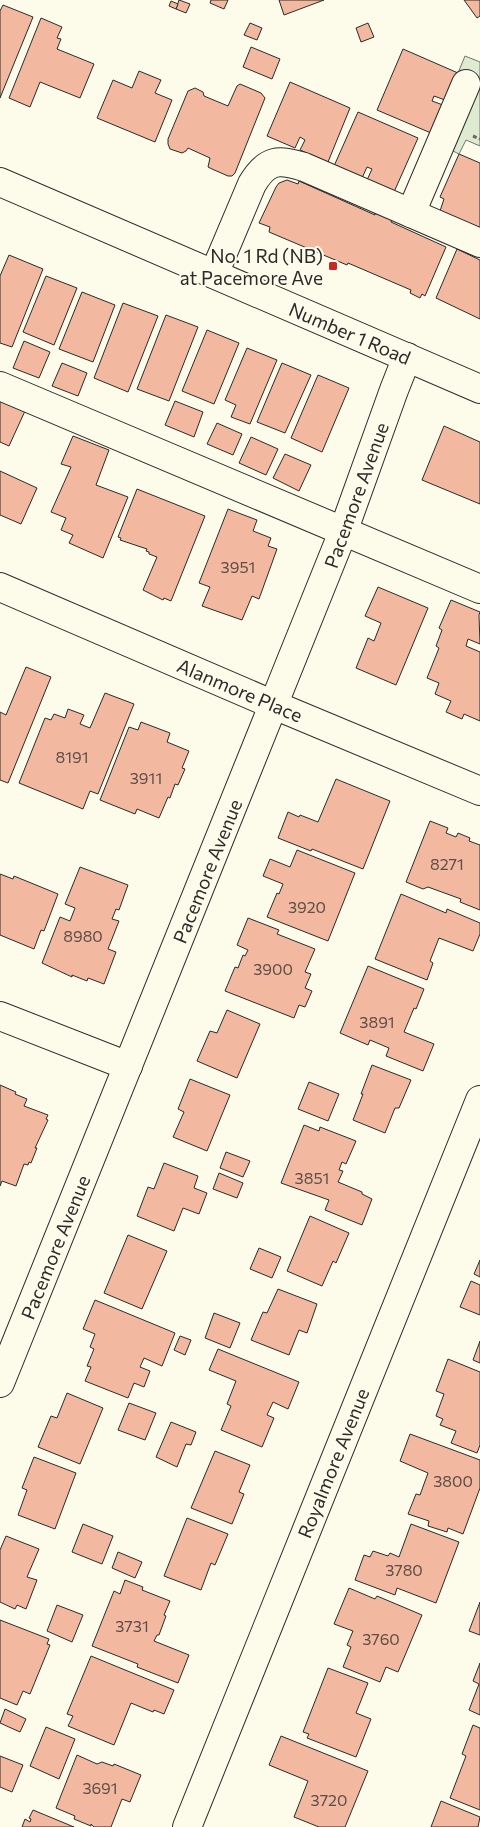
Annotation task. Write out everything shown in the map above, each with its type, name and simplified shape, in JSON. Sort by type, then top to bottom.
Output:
[{"type":"street","points":[[411,213],[466,84]]},
{"type":"street","points":[[214,274],[252,184],[262,171],[274,163],[286,162],[304,167],[480,243]]},
{"type":"street","name":"Number 1 Road","points":[[0,182],[480,389]]},
{"type":"street","name":"Pacemore Avenue","points":[[0,1383],[343,532],[407,357]]},
{"type":"street","points":[[0,386],[480,589]]},
{"type":"street","name":"Alanmore Place","points":[[0,587],[480,791]]},
{"type":"street","points":[[0,1016],[128,1066]]},
{"type":"street","name":"Royalmore Avenue","points":[[187,1827],[480,1100]]},
{"type":"green space","points":[[465,56],[480,62],[480,83],[458,73]]},
{"type":"green space","points":[[480,83],[480,146],[466,140],[459,154],[451,150]]},
{"type":"building","points":[[179,0],[190,4],[186,13],[176,9]]},
{"type":"building","points":[[211,0],[228,0],[224,9],[210,3]]},
{"type":"building","points":[[279,0],[324,0],[284,15]]},
{"type":"building","points":[[464,0],[480,0],[480,16],[477,18]]},
{"type":"building","points":[[171,1],[178,4],[176,9],[169,6]]},
{"type":"building","points":[[3,5],[33,17],[0,98],[0,11]]},
{"type":"building","points":[[41,18],[62,27],[57,38],[61,39],[57,49],[94,64],[80,98],[40,82],[30,107],[9,98]]},
{"type":"building","points":[[250,23],[262,28],[257,40],[244,35]]},
{"type":"building","points":[[368,23],[374,37],[361,42],[356,28]]},
{"type":"building","points":[[251,47],[280,59],[272,79],[243,67]]},
{"type":"building","points":[[403,49],[458,73],[445,100],[434,96],[432,101],[443,105],[431,133],[377,110]]},
{"type":"building","points":[[139,71],[161,80],[155,93],[172,100],[155,142],[97,118],[113,80],[132,88]]},
{"type":"building","points":[[290,82],[350,108],[328,162],[300,150],[305,140],[300,137],[295,148],[267,136]]},
{"type":"building","points":[[240,84],[261,93],[265,98],[235,173],[232,176],[208,167],[210,158],[188,148],[182,153],[170,149],[168,139],[188,91],[195,88],[203,92],[204,96],[228,106],[237,86]]},
{"type":"building","points":[[358,112],[418,138],[394,192],[367,180],[372,169],[367,167],[362,178],[334,166]]},
{"type":"building","points":[[459,154],[480,163],[480,228],[440,211],[444,199],[440,197]]},
{"type":"building","points":[[287,180],[298,184],[299,181],[375,215],[375,213],[392,220],[391,222],[446,247],[425,296],[422,294],[420,298],[410,293],[411,290],[269,232],[270,227],[259,223],[276,187],[279,183]]},
{"type":"building","points":[[457,249],[480,260],[480,319],[436,298]]},
{"type":"building","points":[[9,255],[43,269],[12,347],[0,343],[0,276]]},
{"type":"building","points":[[46,276],[77,288],[54,345],[23,332]]},
{"type":"building","points":[[82,292],[115,305],[93,362],[59,349]]},
{"type":"building","points":[[123,303],[158,316],[128,392],[94,378]]},
{"type":"building","points":[[166,315],[198,327],[169,401],[137,389]]},
{"type":"building","points":[[207,330],[239,343],[214,404],[182,391]]},
{"type":"building","points":[[24,341],[50,352],[39,378],[13,368]]},
{"type":"building","points":[[247,348],[277,360],[250,424],[231,417],[236,405],[225,400]]},
{"type":"building","points":[[62,363],[87,373],[78,396],[52,386]]},
{"type":"building","points":[[282,363],[311,375],[285,433],[257,422]]},
{"type":"building","points":[[318,375],[349,388],[322,452],[291,438]]},
{"type":"building","points":[[0,400],[25,411],[9,446],[0,442]]},
{"type":"building","points":[[175,401],[203,412],[194,437],[165,425]]},
{"type":"building","points":[[217,423],[242,434],[233,455],[207,444]]},
{"type":"building","points":[[444,426],[480,442],[480,504],[422,480]]},
{"type":"building","points":[[73,436],[109,450],[96,485],[128,497],[103,558],[69,543],[73,535],[61,530],[66,518],[51,512],[71,467],[61,464]]},
{"type":"building","points":[[251,437],[278,449],[266,475],[239,463]]},
{"type":"building","points":[[285,454],[311,465],[299,491],[273,478]]},
{"type":"building","points":[[0,471],[37,488],[21,524],[0,515]]},
{"type":"building","points":[[137,489],[205,516],[171,601],[164,598],[163,600],[143,590],[157,557],[149,554],[146,551],[147,549],[120,540],[121,538],[118,537]]},
{"type":"building","points":[[228,509],[257,520],[253,531],[271,538],[268,546],[277,549],[259,599],[252,596],[242,620],[202,606],[210,587],[199,583]]},
{"type":"building","points":[[378,587],[428,608],[396,685],[356,668],[368,638],[374,641],[381,623],[365,616]]},
{"type":"building","points":[[451,600],[480,612],[480,644],[468,639],[466,646],[480,652],[480,721],[464,714],[462,719],[446,712],[451,701],[435,694],[439,683],[427,678],[439,648],[436,646],[442,630],[439,628]]},
{"type":"building","points":[[26,667],[51,677],[8,783],[0,780],[0,712],[6,715]]},
{"type":"building","points":[[105,693],[134,704],[98,794],[90,791],[83,809],[19,783],[45,718],[51,720],[54,714],[65,718],[68,709],[84,715],[80,724],[90,728]]},
{"type":"building","points":[[141,722],[170,733],[167,742],[189,751],[182,768],[185,769],[178,785],[175,784],[159,818],[137,809],[135,814],[100,800],[129,727],[138,730]]},
{"type":"building","points":[[336,779],[390,801],[363,869],[278,838],[288,812],[318,822]]},
{"type":"building","points":[[430,821],[448,828],[446,833],[456,837],[458,833],[470,838],[469,841],[480,845],[480,910],[460,902],[461,899],[428,887],[423,889],[406,882]]},
{"type":"building","points":[[297,850],[355,873],[328,941],[267,917],[283,884],[263,876],[270,859],[290,867]]},
{"type":"building","points":[[80,867],[128,885],[119,910],[116,909],[112,919],[119,921],[108,949],[116,952],[104,984],[88,978],[87,981],[72,975],[72,977],[42,963],[60,917],[70,921],[75,908],[65,904]]},
{"type":"building","points":[[0,874],[13,879],[14,876],[58,894],[44,931],[41,930],[34,949],[0,935]]},
{"type":"building","points":[[401,894],[446,913],[447,909],[480,923],[480,934],[473,951],[439,938],[430,961],[433,963],[427,980],[375,959]]},
{"type":"building","points":[[248,918],[279,930],[277,934],[315,949],[305,972],[311,974],[305,988],[312,991],[305,1007],[299,1005],[294,1018],[225,991],[235,967],[238,968],[243,955],[245,956],[248,950],[237,945]]},
{"type":"building","points":[[368,966],[424,989],[404,1032],[434,1044],[423,1071],[386,1056],[389,1048],[370,1040],[368,1045],[340,1033]]},
{"type":"building","points":[[227,1010],[260,1024],[237,1078],[197,1061],[210,1031],[217,1033]]},
{"type":"building","points":[[372,1065],[411,1080],[399,1108],[395,1108],[385,1133],[353,1120]]},
{"type":"building","points":[[190,1079],[230,1095],[207,1151],[173,1137],[184,1112],[178,1109]]},
{"type":"building","points":[[309,1082],[339,1094],[328,1121],[298,1109]]},
{"type":"building","points":[[0,1085],[27,1099],[24,1106],[48,1115],[46,1119],[48,1120],[35,1148],[37,1148],[31,1163],[29,1162],[28,1165],[24,1164],[16,1186],[2,1181],[0,1186]]},
{"type":"building","points":[[304,1125],[319,1131],[320,1127],[356,1141],[346,1164],[342,1162],[339,1170],[343,1171],[338,1182],[362,1192],[362,1194],[372,1199],[362,1225],[325,1210],[329,1200],[281,1183]]},
{"type":"building","points":[[226,1152],[250,1161],[243,1177],[220,1168]]},
{"type":"building","points":[[164,1163],[198,1176],[194,1188],[207,1193],[199,1214],[183,1208],[174,1231],[137,1216],[148,1187],[154,1189]]},
{"type":"building","points":[[219,1173],[243,1183],[237,1198],[213,1189]]},
{"type":"building","points":[[310,1216],[349,1233],[336,1263],[333,1261],[322,1286],[287,1271]]},
{"type":"building","points":[[128,1235],[167,1251],[142,1309],[104,1293]]},
{"type":"building","points":[[259,1248],[281,1257],[272,1278],[250,1269]]},
{"type":"building","points":[[480,1260],[480,1277],[474,1274]]},
{"type":"building","points":[[471,1281],[480,1285],[480,1315],[460,1307]]},
{"type":"building","points":[[278,1289],[317,1304],[307,1333],[299,1330],[289,1355],[251,1340],[263,1312],[267,1313]]},
{"type":"building","points":[[95,1300],[175,1333],[162,1366],[144,1358],[140,1367],[150,1371],[144,1387],[134,1383],[128,1398],[85,1381],[91,1367],[87,1366],[94,1349],[90,1347],[95,1334],[83,1329]]},
{"type":"building","points":[[214,1313],[240,1323],[230,1348],[205,1338]]},
{"type":"building","points":[[180,1336],[191,1340],[185,1355],[174,1350]]},
{"type":"building","points":[[480,1341],[480,1363],[473,1360]]},
{"type":"building","points":[[218,1349],[299,1382],[288,1409],[273,1402],[267,1415],[274,1418],[262,1447],[221,1430],[231,1406],[227,1404],[236,1381],[209,1370]]},
{"type":"building","points":[[448,1359],[480,1372],[480,1445],[477,1453],[451,1443],[456,1431],[440,1425],[443,1419],[436,1416],[444,1394],[436,1391]]},
{"type":"building","points":[[67,1393],[103,1408],[80,1464],[38,1447],[51,1416],[57,1418]]},
{"type":"building","points":[[129,1403],[156,1413],[145,1440],[118,1430]]},
{"type":"building","points":[[171,1422],[196,1432],[191,1445],[186,1444],[177,1467],[156,1457]]},
{"type":"building","points":[[410,1434],[480,1460],[480,1488],[463,1534],[448,1528],[447,1532],[428,1526],[429,1521],[408,1514],[416,1494],[420,1495],[428,1473],[400,1461]]},
{"type":"building","points":[[215,1451],[250,1465],[239,1492],[244,1494],[232,1524],[191,1508]]},
{"type":"building","points":[[34,1457],[76,1473],[55,1529],[18,1515],[27,1490],[22,1488]]},
{"type":"building","points":[[187,1518],[228,1534],[215,1565],[211,1563],[201,1590],[164,1576]]},
{"type":"building","points":[[83,1524],[113,1536],[102,1564],[72,1552]]},
{"type":"building","points":[[411,1524],[459,1542],[436,1603],[397,1588],[395,1595],[355,1580],[364,1555],[370,1557],[373,1551],[388,1556],[390,1553],[399,1557]]},
{"type":"building","points":[[6,1536],[39,1549],[27,1577],[37,1580],[26,1609],[17,1605],[15,1609],[0,1602],[0,1550]]},
{"type":"building","points":[[118,1552],[142,1562],[135,1578],[112,1568]]},
{"type":"building","points":[[125,1580],[143,1587],[142,1590],[170,1601],[159,1635],[157,1635],[154,1641],[189,1655],[178,1683],[137,1667],[138,1664],[92,1646],[114,1591],[120,1594]]},
{"type":"building","points":[[349,1588],[375,1599],[377,1596],[422,1615],[398,1672],[386,1667],[380,1682],[343,1667],[351,1647],[347,1645],[353,1631],[334,1624]]},
{"type":"building","points":[[480,1602],[480,1635],[469,1631]]},
{"type":"building","points":[[57,1605],[83,1615],[72,1642],[47,1631]]},
{"type":"building","points":[[0,1620],[49,1639],[47,1644],[50,1645],[30,1694],[23,1691],[17,1705],[0,1698]]},
{"type":"building","points":[[91,1656],[174,1690],[164,1714],[154,1710],[153,1712],[131,1703],[114,1745],[68,1726],[73,1716],[67,1714]]},
{"type":"building","points":[[480,1663],[480,1715],[469,1710],[479,1684],[473,1681]]},
{"type":"building","points":[[328,1668],[368,1683],[356,1713],[371,1719],[356,1757],[307,1738],[309,1734],[303,1732]]},
{"type":"building","points":[[5,1709],[26,1719],[20,1732],[0,1723]]},
{"type":"building","points":[[473,1725],[480,1728],[480,1810],[450,1798],[466,1756],[462,1754]]},
{"type":"building","points":[[46,1727],[75,1739],[59,1779],[30,1766]]},
{"type":"building","points":[[281,1736],[368,1771],[345,1827],[319,1827],[294,1817],[308,1781],[269,1765]]},
{"type":"building","points":[[77,1755],[97,1764],[102,1762],[113,1766],[114,1764],[141,1775],[130,1802],[122,1799],[111,1827],[94,1827],[91,1824],[91,1826],[74,1819],[75,1816],[56,1808]]},
{"type":"building","points":[[0,1756],[23,1765],[12,1792],[0,1787]]},
{"type":"building","points":[[441,1801],[480,1817],[478,1827],[431,1827]]},
{"type":"building","points":[[33,1810],[74,1827],[22,1827],[25,1819],[30,1822],[31,1819],[29,1818]]},
{"type":"place","name":"No. 1 Rd (NB) at Pacemore Ave","points":[[333,266]]}]
